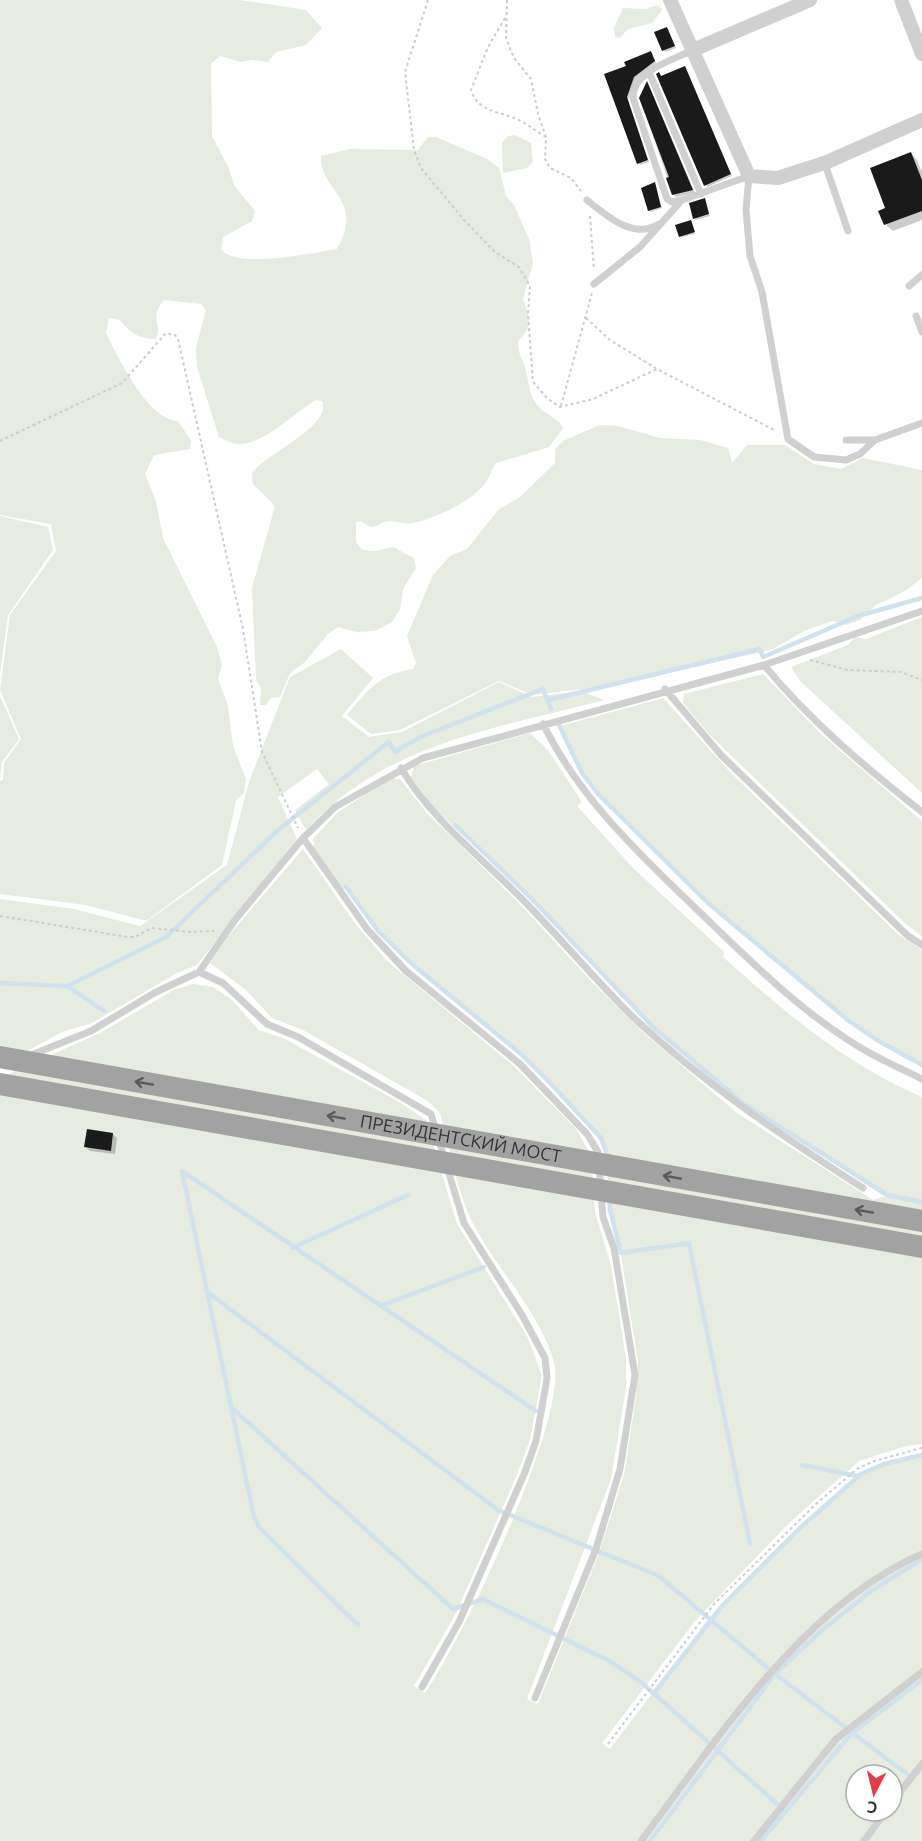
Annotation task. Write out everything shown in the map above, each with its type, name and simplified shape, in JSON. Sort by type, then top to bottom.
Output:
[{"type":"highway","name":"ПРЕЗИДЕНТСКИЙ МОСТ","points":[[0,1057],[922,1221]]},
{"type":"highway","name":"ПРЕЗИДЕНТСКИЙ МОСТ","points":[[0,1084],[922,1248]]},
{"type":"street","points":[[670,0],[749,176],[778,178],[827,162],[922,120]]},
{"type":"street","points":[[693,50],[810,0]]},
{"type":"street","points":[[901,0],[922,54]]},
{"type":"lane","points":[[693,50],[649,72],[633,87],[633,98],[667,199],[672,202],[682,200],[749,176],[746,210],[750,256],[762,292],[788,439],[814,457],[830,460],[846,460],[860,454],[875,440]]},
{"type":"lane","points":[[649,72],[701,194]]},
{"type":"lane","points":[[827,162],[826,167],[848,231]]},
{"type":"lane","points":[[588,200],[614,220],[635,229],[655,226],[668,219]]},
{"type":"lane","points":[[594,284],[640,247],[668,219],[682,200]]},
{"type":"lane","points":[[909,286],[922,275]]},
{"type":"lane","points":[[916,316],[922,332]]},
{"type":"lane","points":[[846,440],[875,440],[922,423]]},
{"type":"lane","points":[[0,1068],[91,1031],[156,992],[199,972],[228,929],[303,838],[335,807],[401,768],[423,758],[665,689],[764,665],[922,611]]},
{"type":"lane","points":[[764,665],[787,693],[887,784],[922,812]]},
{"type":"lane","points":[[665,689],[721,755],[908,936],[922,945]]},
{"type":"lane","points":[[543,724],[556,749],[588,798],[637,851],[733,944],[786,993],[861,1048],[922,1079]]},
{"type":"lane","points":[[401,768],[418,797],[439,820],[528,904],[634,1017],[738,1107],[863,1188]]},
{"type":"lane","points":[[303,838],[367,929],[406,971],[520,1065],[587,1134],[598,1152],[603,1217],[614,1248],[635,1375],[620,1469],[599,1537],[535,1698]]},
{"type":"lane","points":[[199,972],[223,983],[267,1024],[298,1038],[431,1114],[464,1223],[512,1298],[545,1358],[548,1378],[536,1441],[525,1472],[459,1622],[422,1687]]},
{"type":"lane","points":[[641,1841],[782,1658],[856,1594],[884,1574],[922,1554]]},
{"type":"lane","points":[[754,1841],[836,1739],[922,1672]]},
{"type":"lane","points":[[904,1787],[922,1764]]},
{"type":"lane","points":[[864,1841],[877,1823]]},
{"type":"path","points":[[428,0],[405,72],[414,150],[421,168],[464,220],[495,252],[519,267],[530,286],[528,313],[533,382],[548,399],[560,407],[593,399],[657,369]]},
{"type":"path","points":[[507,0],[506,38],[514,58],[531,79],[538,114],[546,137],[545,159],[550,168],[571,178],[588,200],[594,238],[594,284],[560,407]]},
{"type":"path","points":[[506,16],[488,47],[471,90],[474,99],[489,111],[517,119],[546,137]]},
{"type":"path","points":[[585,318],[610,340],[657,369],[755,418],[788,439]]},
{"type":"path","points":[[0,441],[122,383],[166,333],[178,339],[243,629],[262,752],[303,838]]},
{"type":"path","points":[[793,655],[831,667],[901,672],[922,680]]},
{"type":"path","points":[[0,916],[128,937],[135,937],[152,928],[190,932],[228,929]]},
{"type":"path","points":[[608,1744],[714,1604],[818,1503],[857,1469],[874,1461],[922,1448]]},
{"type":"shaded area","points":[[0,0],[240,0],[306,10],[322,28],[306,45],[276,52],[268,62],[252,60],[241,62],[220,56],[211,64],[212,136],[229,169],[234,185],[255,211],[252,221],[223,237],[221,250],[230,256],[259,259],[337,249],[345,232],[346,218],[344,207],[322,168],[321,156],[350,149],[418,150],[428,137],[436,137],[487,159],[499,168],[506,196],[514,205],[529,239],[533,263],[523,299],[529,322],[526,331],[518,341],[518,348],[529,387],[536,403],[556,419],[563,428],[549,447],[496,463],[482,487],[465,501],[444,512],[410,523],[390,521],[374,527],[361,521],[356,522],[356,542],[362,550],[375,551],[393,547],[414,558],[416,568],[403,589],[400,609],[392,622],[375,631],[357,632],[338,627],[328,634],[305,662],[290,673],[280,697],[271,698],[266,705],[260,705],[261,688],[256,680],[252,588],[275,506],[253,484],[252,473],[308,430],[323,411],[322,401],[316,400],[280,426],[252,442],[236,444],[230,442],[219,437],[197,367],[196,348],[206,310],[201,304],[164,300],[157,312],[156,339],[135,334],[120,320],[109,318],[106,333],[145,400],[167,418],[178,421],[191,440],[190,449],[154,455],[145,474],[156,501],[163,538],[217,647],[222,665],[218,679],[228,706],[233,746],[246,779],[244,793],[236,801],[222,865],[146,921],[86,905],[0,894],[0,781],[3,780],[4,763],[21,739],[0,690],[10,615],[56,551],[51,524],[0,515]]},
{"type":"shaded area","points":[[659,5],[662,10],[652,23],[628,29],[620,38],[615,37],[614,28],[623,8],[645,9]]},
{"type":"shaded area","points":[[515,135],[531,143],[533,162],[527,168],[503,173],[502,143],[508,136]]},
{"type":"shaded area","points":[[600,425],[618,426],[660,438],[700,440],[728,448],[732,463],[747,445],[785,445],[814,464],[841,469],[863,458],[922,470],[922,578],[905,591],[876,605],[860,620],[846,625],[832,621],[804,631],[771,650],[607,686],[533,695],[499,681],[400,730],[371,734],[347,715],[375,684],[391,675],[413,669],[416,663],[407,636],[433,575],[450,556],[467,549],[499,509],[519,498],[555,463],[555,449],[563,441]]},
{"type":"shaded area","points":[[0,516],[48,527],[53,550],[8,615],[0,673]]},
{"type":"shaded area","points":[[922,617],[922,793],[800,681],[791,667],[848,645],[855,637],[866,639]]},
{"type":"shaded area","points":[[341,649],[373,678],[342,716],[369,737],[402,732],[499,682],[532,697],[581,691],[604,700],[483,731],[406,758],[371,777],[337,801],[306,830],[295,810],[329,784],[317,769],[278,797],[297,839],[197,965],[177,973],[92,1023],[62,1032],[0,1066],[0,899],[74,909],[140,926],[227,865],[249,782],[290,677]]},
{"type":"shaded area","points":[[763,674],[822,735],[922,821],[922,936],[907,925],[710,735],[683,703],[684,694]]},
{"type":"shaded area","points":[[0,696],[19,739],[2,762],[0,779]]},
{"type":"shaded area","points":[[663,698],[731,773],[899,935],[922,950],[922,1064],[877,1039],[849,1019],[710,903],[599,793],[582,772],[560,726]]},
{"type":"shaded area","points":[[530,733],[547,749],[582,802],[577,806],[633,868],[724,952],[723,957],[817,1036],[868,1070],[922,1097],[922,1444],[906,1446],[859,1461],[790,1522],[695,1621],[602,1743],[610,1749],[704,1625],[799,1528],[860,1473],[884,1463],[922,1454],[922,1841],[0,1841],[0,1078],[100,1033],[174,990],[193,984],[213,987],[231,999],[259,1030],[285,1039],[401,1103],[426,1120],[457,1224],[528,1338],[542,1376],[530,1440],[514,1482],[455,1615],[414,1686],[425,1693],[462,1629],[485,1582],[529,1478],[545,1430],[554,1390],[554,1362],[538,1324],[477,1231],[468,1213],[440,1113],[428,1101],[303,1030],[272,1018],[246,990],[210,963],[230,934],[303,849],[354,922],[386,960],[514,1066],[576,1129],[591,1155],[595,1212],[611,1266],[626,1358],[626,1388],[611,1479],[527,1699],[538,1704],[599,1553],[625,1470],[636,1396],[638,1362],[619,1242],[609,1209],[607,1153],[600,1139],[570,1104],[521,1056],[411,965],[378,932],[345,888],[342,890],[312,847],[315,844],[312,840],[338,812],[391,778],[400,779],[426,812],[517,901],[595,985],[646,1035],[737,1113],[873,1200],[886,1196],[743,1104],[678,1050],[620,995],[529,897],[432,806],[411,777],[414,766]]},
{"type":"building","points":[[667,27],[675,46],[662,51],[654,32]]},
{"type":"building","points":[[651,51],[655,61],[634,77],[627,97],[648,160],[637,164],[604,74],[626,66],[624,62]]},
{"type":"building","points":[[685,66],[731,174],[704,186],[656,74],[659,72],[661,76]]},
{"type":"building","points":[[647,81],[693,190],[672,195],[666,178],[669,177],[639,98]]},
{"type":"building","points":[[911,152],[922,180],[922,211],[884,225],[878,211],[885,208],[870,168]]},
{"type":"building","points":[[655,182],[661,207],[648,211],[641,188]]},
{"type":"building","points":[[705,198],[709,214],[693,219],[689,203]]},
{"type":"building","points":[[691,220],[695,232],[679,237],[675,225]]},
{"type":"building","points":[[87,1129],[113,1133],[111,1151],[84,1147]]},
{"type":"waterway","points":[[548,700],[760,649],[763,657],[858,616],[922,598]]},
{"type":"waterway","points":[[0,983],[67,986],[166,937],[277,831],[389,742],[395,752],[420,737],[543,689],[551,709]]},
{"type":"waterway","points":[[559,725],[582,773],[598,794],[708,903],[849,1021],[877,1040],[922,1065]]},
{"type":"waterway","points":[[455,825],[529,896],[653,1027],[743,1103],[887,1195],[922,1202]]},
{"type":"waterway","points":[[346,887],[378,931],[412,964],[522,1055],[550,1083],[601,1138],[608,1157]]},
{"type":"waterway","points":[[67,986],[104,1011]]},
{"type":"waterway","points":[[182,1171],[254,1517],[259,1527],[358,1625]]},
{"type":"waterway","points":[[182,1171],[536,1411]]},
{"type":"waterway","points":[[292,1248],[408,1195]]},
{"type":"waterway","points":[[609,1198],[621,1253],[689,1243],[750,1544]]},
{"type":"waterway","points":[[380,1306],[484,1267]]},
{"type":"waterway","points":[[207,1292],[498,1510],[659,1576],[775,1674],[907,1774]]},
{"type":"waterway","points":[[233,1409],[453,1609],[483,1599],[611,1662],[641,1682],[785,1811]]},
{"type":"waterway","points":[[654,1693],[722,1606],[800,1528],[861,1474],[884,1464],[922,1455]]},
{"type":"waterway","points":[[802,1465],[858,1476]]},
{"type":"waterway","points":[[650,1841],[775,1674],[820,1632],[871,1591],[922,1559]]},
{"type":"waterway","points":[[761,1841],[851,1734],[922,1680]]}]
